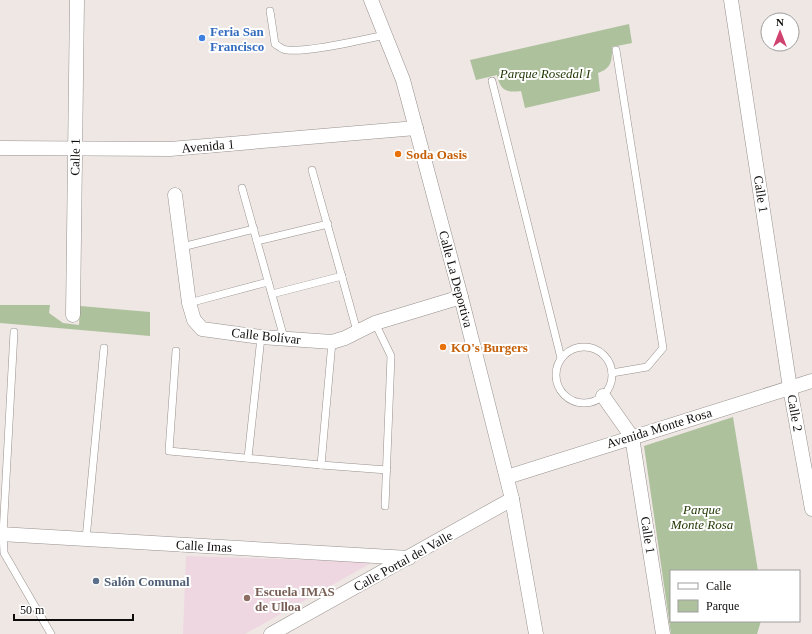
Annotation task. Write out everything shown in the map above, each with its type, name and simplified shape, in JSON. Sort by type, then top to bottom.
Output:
[{"type":"street","name":"Calle 1","points":[[73,315],[77,0]]},
{"type":"street","name":"Calle La Deportiva","points":[[371,0],[403,80],[461,297],[512,499],[536,634]]},
{"type":"street","name":"Calle 1","points":[[731,0],[790,388]]},
{"type":"street","name":"Avenida 1","points":[[0,148],[170,149],[416,128]]},
{"type":"street","name":"Calle Bolívar","points":[[175,195],[189,302],[194,320],[202,328],[261,337],[332,342],[346,338],[375,323],[461,297]]},
{"type":"street","name":"Avenida Monte Rosa","points":[[507,478],[632,436],[812,381]]},
{"type":"street","name":"Calle 2","points":[[790,388],[812,505]]},
{"type":"street","points":[[603,396],[632,436]]},
{"type":"street","name":"Calle 1","points":[[632,436],[663,634]]},
{"type":"street","name":"Calle Portal del Valle","points":[[271,634],[512,499]]},
{"type":"street","name":"Calle Imas","points":[[1,534],[409,558]]},
{"type":"lane","points":[[270,11],[275,44],[284,50],[297,50],[333,45],[385,35]]},
{"type":"lane","points":[[612,373],[646,367],[663,348],[616,50]]},
{"type":"lane","points":[[492,81],[561,358]]},
{"type":"lane","points":[[312,170],[358,331]]},
{"type":"lane","points":[[242,188],[284,338]]},
{"type":"lane","points":[[257,241],[328,224]]},
{"type":"lane","points":[[182,247],[254,229]]},
{"type":"lane","points":[[272,294],[342,276]]},
{"type":"lane","points":[[189,302],[268,282]]},
{"type":"lane","points":[[375,323],[391,356],[385,506]]},
{"type":"lane","points":[[14,332],[1,534],[4,553],[51,634]]},
{"type":"lane","points":[[248,458],[261,337]]},
{"type":"lane","points":[[321,465],[332,342]]},
{"type":"lane","points":[[586,347],[596,350],[604,355],[610,364],[612,373],[609,388],[603,396],[591,402],[578,402],[562,393],[557,384],[555,375],[561,358],[576,348],[586,347]]},
{"type":"lane","points":[[86,540],[104,348]]},
{"type":"lane","points":[[176,351],[169,451],[387,470]]},
{"type":"shaded area","name":"Escuela IMAS de Ulloa","points":[[186,556],[373,562],[245,634],[183,634]]},
{"type":"green space","name":"Parque Rosedal I","points":[[629,24],[632,43],[612,47],[612,56],[609,66],[598,73],[600,91],[525,108],[521,91],[508,91],[504,89],[498,80],[497,75],[476,80],[470,60]]},
{"type":"green space","points":[[0,305],[50,305],[49,313],[63,323],[79,325],[80,306],[150,312],[150,336],[0,323]]},
{"type":"green space","name":"Parque Monte Rosa","points":[[733,417],[758,570],[670,570],[670,622],[761,622],[757,634],[671,634],[644,446]]},
{"type":"place","name":"Feria San Francisco","points":[[202,38]]},
{"type":"place","name":"Soda Oasis","points":[[398,154]]},
{"type":"place","name":"KO's Burgers","points":[[443,347]]},
{"type":"place","name":"Salón Comunal","points":[[96,581]]},
{"type":"place","name":"Escuela IMAS de Ulloa","points":[[247,598]]}]
